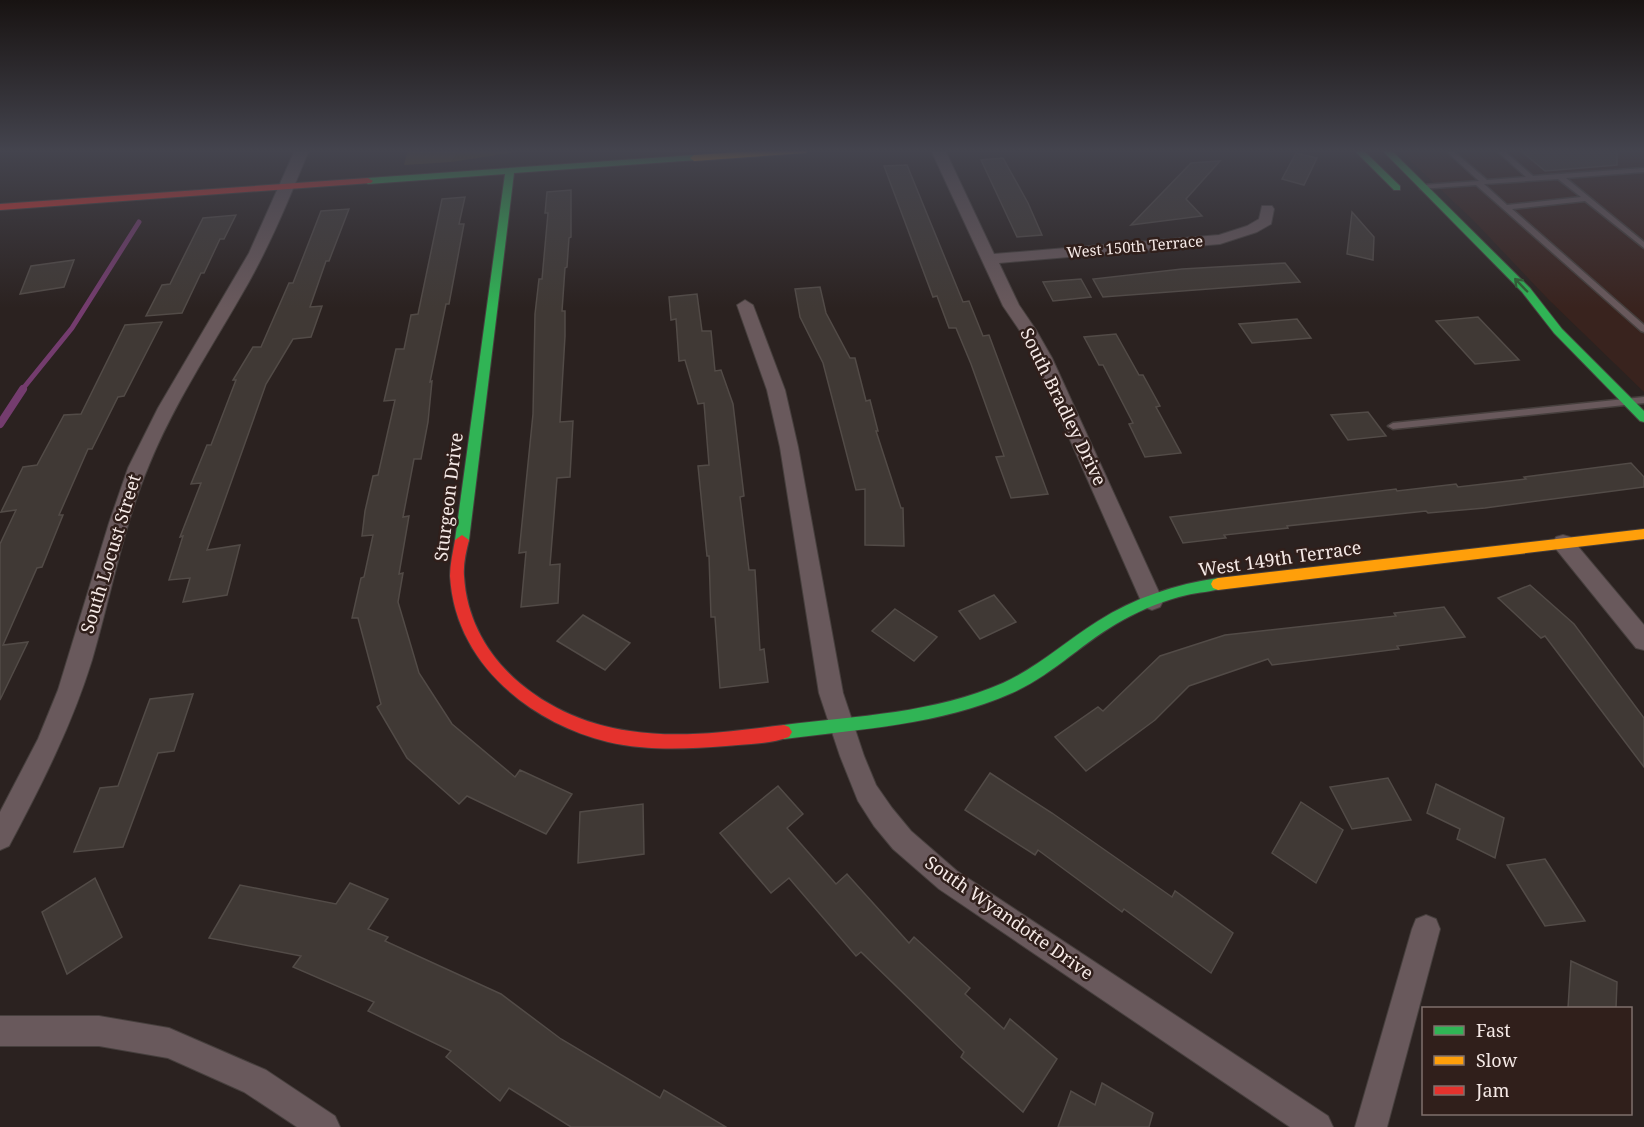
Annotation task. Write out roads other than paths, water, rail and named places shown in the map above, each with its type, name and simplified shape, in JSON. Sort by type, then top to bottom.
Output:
[{"type":"street","points":[[0,207],[60,203]]},
{"type":"street","name":"South Locust Street","points":[[0,837],[31,780],[70,690],[116,529],[138,468],[161,416],[243,279],[280,203]]},
{"type":"street","name":"Sturgeon Drive","points":[[506,203],[458,565],[464,617],[475,642],[492,667],[513,688],[534,704],[583,727],[621,737],[647,741],[693,741],[842,725]]},
{"type":"street","name":"South Bradley Drive","points":[[962,203],[1011,306],[1028,330],[1043,358],[1152,601]]},
{"type":"street","points":[[1439,203],[1526,290],[1557,331],[1644,418]]},
{"type":"street","name":"West 150th Terrace","points":[[988,259],[1220,239],[1252,229],[1266,221],[1267,209]]},
{"type":"street","name":"South Wyandotte Drive","points":[[745,304],[776,390],[789,447],[831,693],[867,793],[883,817],[902,840],[948,880],[1317,1127]]},
{"type":"street","points":[[1519,304],[1557,331]]},
{"type":"street","name":"West 149th Terrace","points":[[842,725],[929,713],[963,705],[1009,688],[1043,669],[1117,616],[1152,601],[1208,585],[1644,534]]},
{"type":"street","points":[[1563,543],[1644,641]]},
{"type":"street","points":[[1371,1127],[1426,929]]},
{"type":"street","points":[[0,1031],[99,1031],[169,1043],[255,1081],[324,1127]]},
{"type":"lane","points":[[1502,203],[1644,329]]},
{"type":"lane","points":[[1507,207],[1557,203]]},
{"type":"lane","points":[[1590,203],[1644,246]]},
{"type":"lane","points":[[1393,426],[1644,400]]},
{"type":"waterway","points":[[21,391],[72,328],[139,222]]},
{"type":"waterway","points":[[0,424],[23,389]]}]
